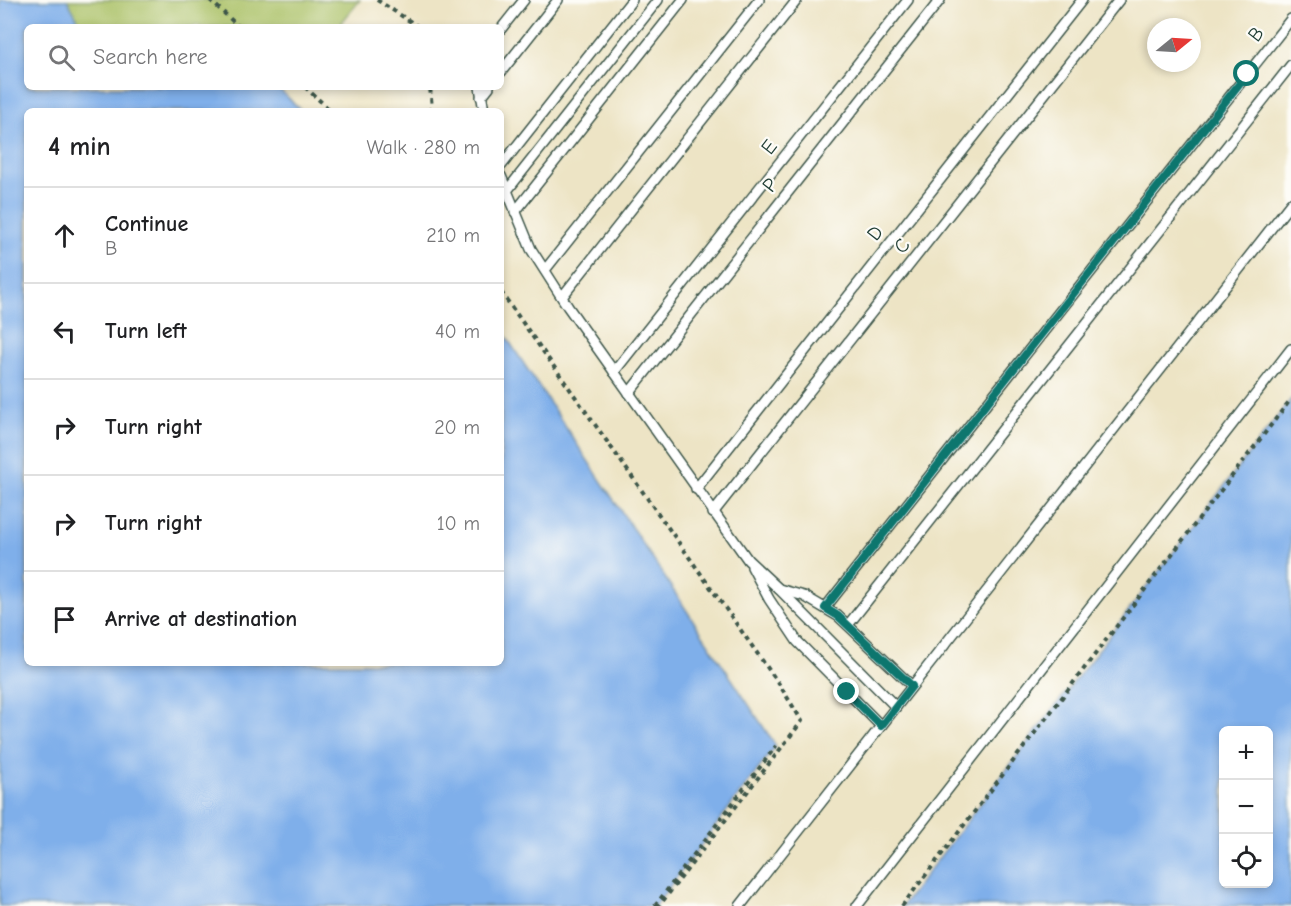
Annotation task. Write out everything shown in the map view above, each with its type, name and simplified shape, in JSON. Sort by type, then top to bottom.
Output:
[{"type":"lane","points":[[504,24],[524,0]]},
{"type":"lane","points":[[504,68],[558,0]]},
{"type":"lane","points":[[504,162],[633,0]]},
{"type":"lane","points":[[506,192],[658,0]]},
{"type":"lane","points":[[515,212],[683,0]]},
{"type":"lane","points":[[545,270],[759,0]]},
{"type":"lane","points":[[562,297],[797,0]]},
{"type":"lane","name":"E","points":[[614,372],[908,0]]},
{"type":"lane","name":"P","points":[[628,393],[940,0]]},
{"type":"lane","name":"D","points":[[696,489],[1082,0]]},
{"type":"lane","name":"C","points":[[713,513],[1119,0]]},
{"type":"lane","name":"B","points":[[825,608],[1291,19]]},
{"type":"lane","points":[[848,625],[1291,65]]},
{"type":"lane","points":[[480,90],[483,108]]},
{"type":"lane","points":[[481,97],[487,90]]},
{"type":"lane","points":[[504,186],[531,249],[628,393],[748,560],[769,599],[797,642],[881,726]]},
{"type":"lane","points":[[740,906],[1291,203]]},
{"type":"lane","points":[[857,906],[1291,349]]},
{"type":"lane","points":[[748,560],[896,706]]},
{"type":"lane","points":[[779,589],[804,596],[838,616],[912,686]]},
{"type":"path","points":[[210,0],[236,24]]},
{"type":"path","points":[[377,0],[414,24]]},
{"type":"path","points":[[308,90],[328,108]]},
{"type":"path","points":[[430,90],[432,108]]},
{"type":"path","points":[[504,296],[779,684],[802,721],[657,906]]},
{"type":"path","points":[[902,906],[1291,399]]},
{"type":"path","points":[[657,906],[776,746]]},
{"type":"green space","points":[[67,0],[360,0],[340,24],[80,24]]},
{"type":"water","points":[[0,0],[67,0],[80,24],[24,24],[24,90],[280,90],[299,108],[24,108],[24,666],[504,666],[504,334],[776,746],[655,906],[0,906]]},
{"type":"water","points":[[1291,399],[1291,906],[902,906]]},
{"type":"route","points":[[847,692],[881,726],[912,686],[838,616],[825,608],[1247,74]]}]
